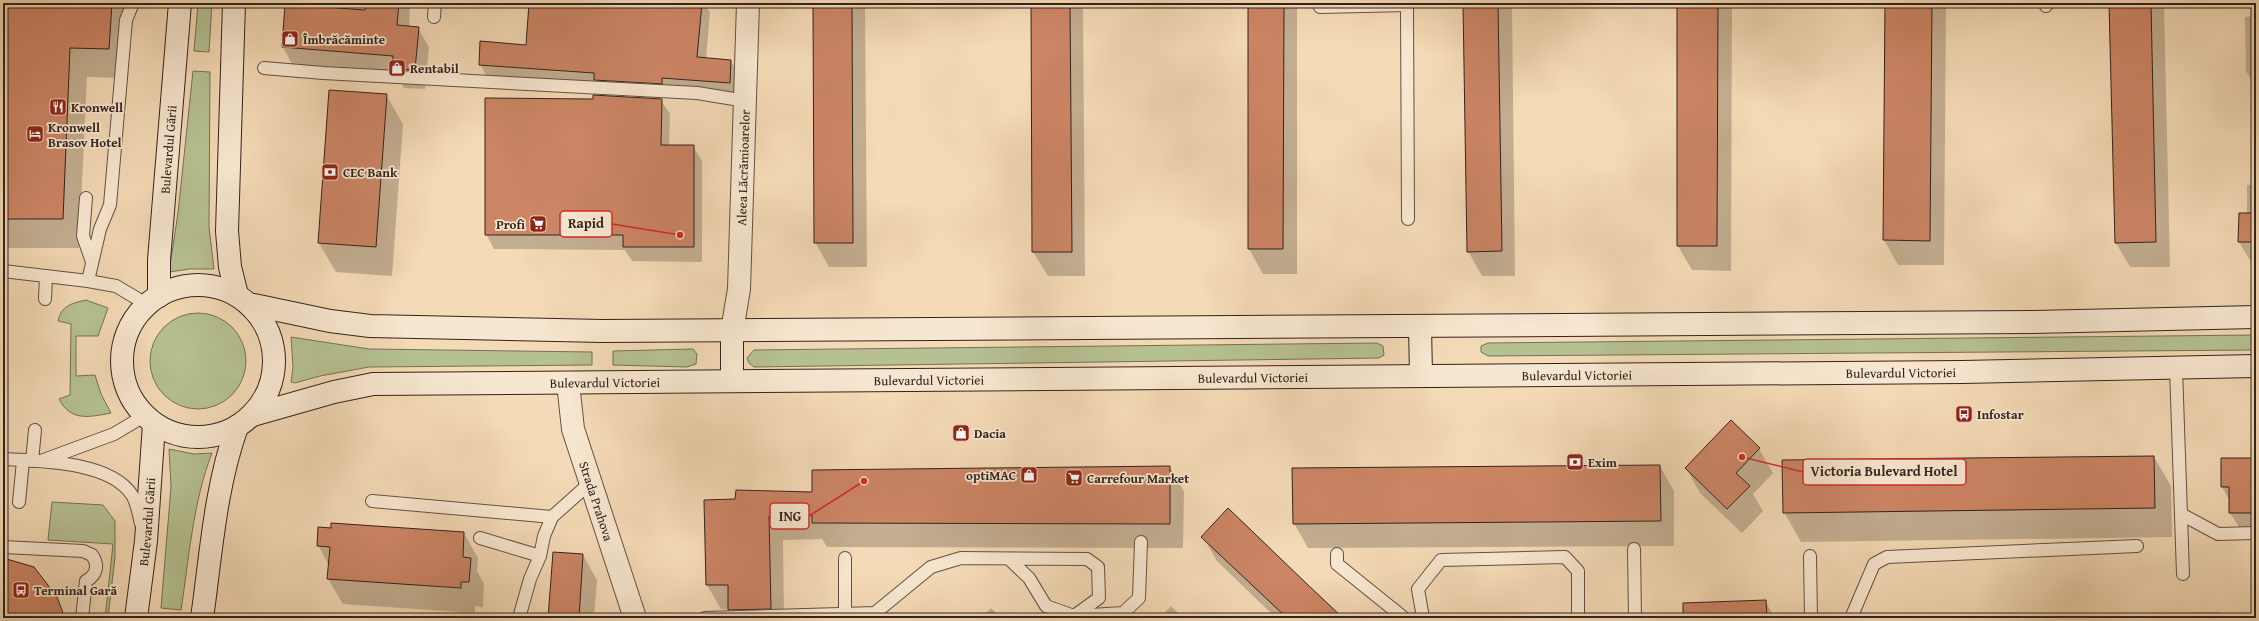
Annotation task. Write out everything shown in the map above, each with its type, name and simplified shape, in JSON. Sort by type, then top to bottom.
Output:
[{"type":"main road","name":"Bulevardul Gării","points":[[153,300],[159,260],[180,3]]},
{"type":"main road","points":[[234,3],[227,231],[230,267],[236,292]]},
{"type":"main road","name":"Aleea Lăcrămioarelor","points":[[732,381],[732,331],[739,289],[748,3]]},
{"type":"main road","points":[[149,420],[126,389],[122,370],[123,346],[130,327],[139,314],[153,300],[177,288],[196,285],[213,286],[236,292],[254,305],[330,321],[370,326],[443,330],[732,331],[2025,322],[2256,317]]},
{"type":"main road","points":[[202,618],[222,480],[228,451],[245,421],[266,396],[274,372],[274,351],[269,331],[254,305]]},
{"type":"main road","points":[[1420,326],[1421,375]]},
{"type":"main road","name":"Bulevardul Victoriei","points":[[149,420],[166,431],[200,437],[222,434],[245,421],[334,392],[373,384],[938,381],[1421,375],[1962,372],[2256,366]]},
{"type":"main road","name":"Strada Prahova","points":[[568,383],[573,428],[635,618]]},
{"type":"main road","name":"Bulevardul Gării","points":[[136,618],[146,541],[149,420]]},
{"type":"lane","points":[[88,281],[100,229],[110,205],[126,20],[133,3]]},
{"type":"lane","points":[[434,17],[435,3]]},
{"type":"lane","points":[[1320,6],[1408,4],[1408,219]]},
{"type":"lane","points":[[264,68],[323,73],[697,93],[746,101]]},
{"type":"lane","points":[[86,198],[83,236],[92,262]]},
{"type":"lane","points":[[3,271],[88,281],[116,286],[153,300]]},
{"type":"lane","points":[[45,299],[46,276]]},
{"type":"lane","points":[[2176,368],[2183,574]]},
{"type":"lane","points":[[32,461],[114,434],[149,420]]},
{"type":"lane","points":[[20,502],[32,461],[35,430]]},
{"type":"lane","points":[[3,459],[32,461],[98,471],[115,478],[132,495],[146,541]]},
{"type":"lane","points":[[519,618],[530,579],[540,556],[544,536],[552,517],[590,483]]},
{"type":"lane","points":[[372,501],[552,517]]},
{"type":"lane","points":[[2181,514],[2218,534],[2256,533]]},
{"type":"lane","points":[[480,538],[540,556]]},
{"type":"lane","points":[[1009,560],[1029,578],[1046,606],[1074,616],[1123,613],[1139,598],[1140,542]]},
{"type":"lane","points":[[1851,618],[1874,564],[1887,557],[2137,546]]},
{"type":"lane","points":[[6,547],[88,552],[95,559],[96,564],[94,575],[86,581],[82,618]]},
{"type":"lane","points":[[1634,550],[1635,618]]},
{"type":"lane","points":[[1337,554],[1337,564],[1404,618]]},
{"type":"lane","points":[[1810,556],[1813,612],[1811,618]]},
{"type":"lane","points":[[1423,618],[1418,589],[1441,560],[1565,557],[1578,571],[1578,618]]},
{"type":"lane","points":[[845,558],[845,614]]},
{"type":"lane","points":[[705,618],[875,614],[931,567],[961,558],[1009,560],[1087,559],[1098,567],[1099,598],[1074,616]]},
{"type":"green space","points":[[198,3],[212,3],[209,52],[194,51]]},
{"type":"green space","points":[[193,71],[210,72],[209,227],[214,269],[190,269],[169,272],[178,213]]},
{"type":"green space","points":[[86,300],[108,308],[98,336],[76,336],[76,376],[95,375],[101,394],[111,413],[95,416],[75,415],[64,406],[59,399],[70,395],[71,324],[58,321],[59,316],[68,306],[76,302]]},
{"type":"green space","points":[[198,313],[216,317],[232,327],[242,343],[246,361],[242,379],[232,395],[216,405],[198,409],[180,405],[164,395],[154,379],[150,361],[154,343],[164,327],[180,317]]},
{"type":"green space","points":[[2256,335],[2256,350],[1488,356],[1481,352],[1481,346],[1488,343]]},
{"type":"green space","points":[[291,337],[369,349],[592,352],[592,365],[369,367],[320,376],[295,383],[291,382],[293,367]]},
{"type":"green space","points":[[1377,343],[1383,346],[1384,355],[1379,358],[754,367],[749,363],[747,358],[754,350]]},
{"type":"green space","points":[[693,349],[697,354],[696,364],[687,367],[613,365],[613,351]]},
{"type":"green space","points":[[169,449],[194,454],[212,453],[200,491],[196,510],[181,610],[161,608],[171,487]]},
{"type":"green space","points":[[52,502],[103,505],[115,521],[115,557],[108,618],[105,618],[113,544],[48,540]]},
{"type":"building","name":"Kronwell Brasov Hotel","points":[[3,3],[112,3],[109,49],[70,48],[63,219],[3,219]]},
{"type":"building","points":[[366,3],[399,3],[397,25],[419,27],[415,70],[392,69],[393,56],[282,47],[285,4],[365,10]]},
{"type":"building","points":[[529,3],[702,3],[697,57],[731,60],[730,83],[662,78],[662,84],[594,80],[594,73],[479,65],[480,41],[526,45]]},
{"type":"building","points":[[813,3],[852,3],[853,243],[814,243]]},
{"type":"building","points":[[1031,3],[1070,3],[1072,252],[1032,252]]},
{"type":"building","points":[[1248,3],[1284,3],[1283,249],[1248,249]]},
{"type":"building","points":[[1463,3],[1498,3],[1502,251],[1467,252]]},
{"type":"building","points":[[1677,3],[1718,3],[1717,246],[1677,246]]},
{"type":"building","points":[[1885,3],[1932,3],[1930,241],[1883,240]]},
{"type":"building","points":[[2109,3],[2151,3],[2156,242],[2115,243]]},
{"type":"building","points":[[329,90],[387,94],[376,247],[318,243]]},
{"type":"building","points":[[593,95],[662,99],[661,145],[694,145],[694,247],[623,247],[623,235],[485,235],[485,98],[593,99]]},
{"type":"building","points":[[2239,213],[2256,213],[2256,242],[2238,242]]},
{"type":"building","points":[[1731,420],[1760,448],[1736,473],[1750,486],[1727,509],[1685,468]]},
{"type":"building","points":[[2154,456],[2155,508],[1783,513],[1782,460]]},
{"type":"building","points":[[2221,458],[2256,458],[2256,513],[2229,513],[2229,487],[2221,487]]},
{"type":"building","points":[[1660,465],[1661,521],[1293,524],[1292,468]]},
{"type":"building","points":[[1170,466],[1170,524],[812,523],[812,515],[769,516],[771,609],[728,610],[728,585],[706,585],[704,500],[735,499],[736,490],[812,492],[812,470]]},
{"type":"building","points":[[1228,508],[1343,618],[1287,618],[1201,537]]},
{"type":"building","points":[[331,523],[464,532],[463,557],[471,558],[469,582],[461,582],[461,588],[327,579],[330,547],[317,546],[318,527],[331,528]]},
{"type":"building","points":[[553,552],[583,554],[579,618],[548,618]]},
{"type":"building","points":[[3,558],[34,567],[57,597],[65,618],[3,618]]},
{"type":"building","points":[[1766,600],[1767,618],[1683,618],[1683,603]]},
{"type":"place","name":"Îmbrăcăminte","points":[[290,39]]},
{"type":"place","name":"Rentabil","points":[[397,68]]},
{"type":"place","name":"Kronwell","points":[[58,107]]},
{"type":"place","name":"Kronwell Brasov Hotel","points":[[35,134]]},
{"type":"place","name":"CEC Bank","points":[[330,172]]},
{"type":"place","name":"Profi","points":[[538,224]]},
{"type":"place","name":"Rapid","points":[[680,235]]},
{"type":"place","name":"Infostar","points":[[1964,414]]},
{"type":"place","name":"Dacia","points":[[961,433]]},
{"type":"place","name":"Victoria Bulevard Hotel","points":[[1742,457]]},
{"type":"place","name":"Exim","points":[[1575,462]]},
{"type":"place","name":"optiMAC","points":[[1029,475]]},
{"type":"place","name":"Carrefour Market","points":[[1074,478]]},
{"type":"place","name":"ING","points":[[864,481]]},
{"type":"place","name":"Terminal Gară","points":[[21,590]]}]
